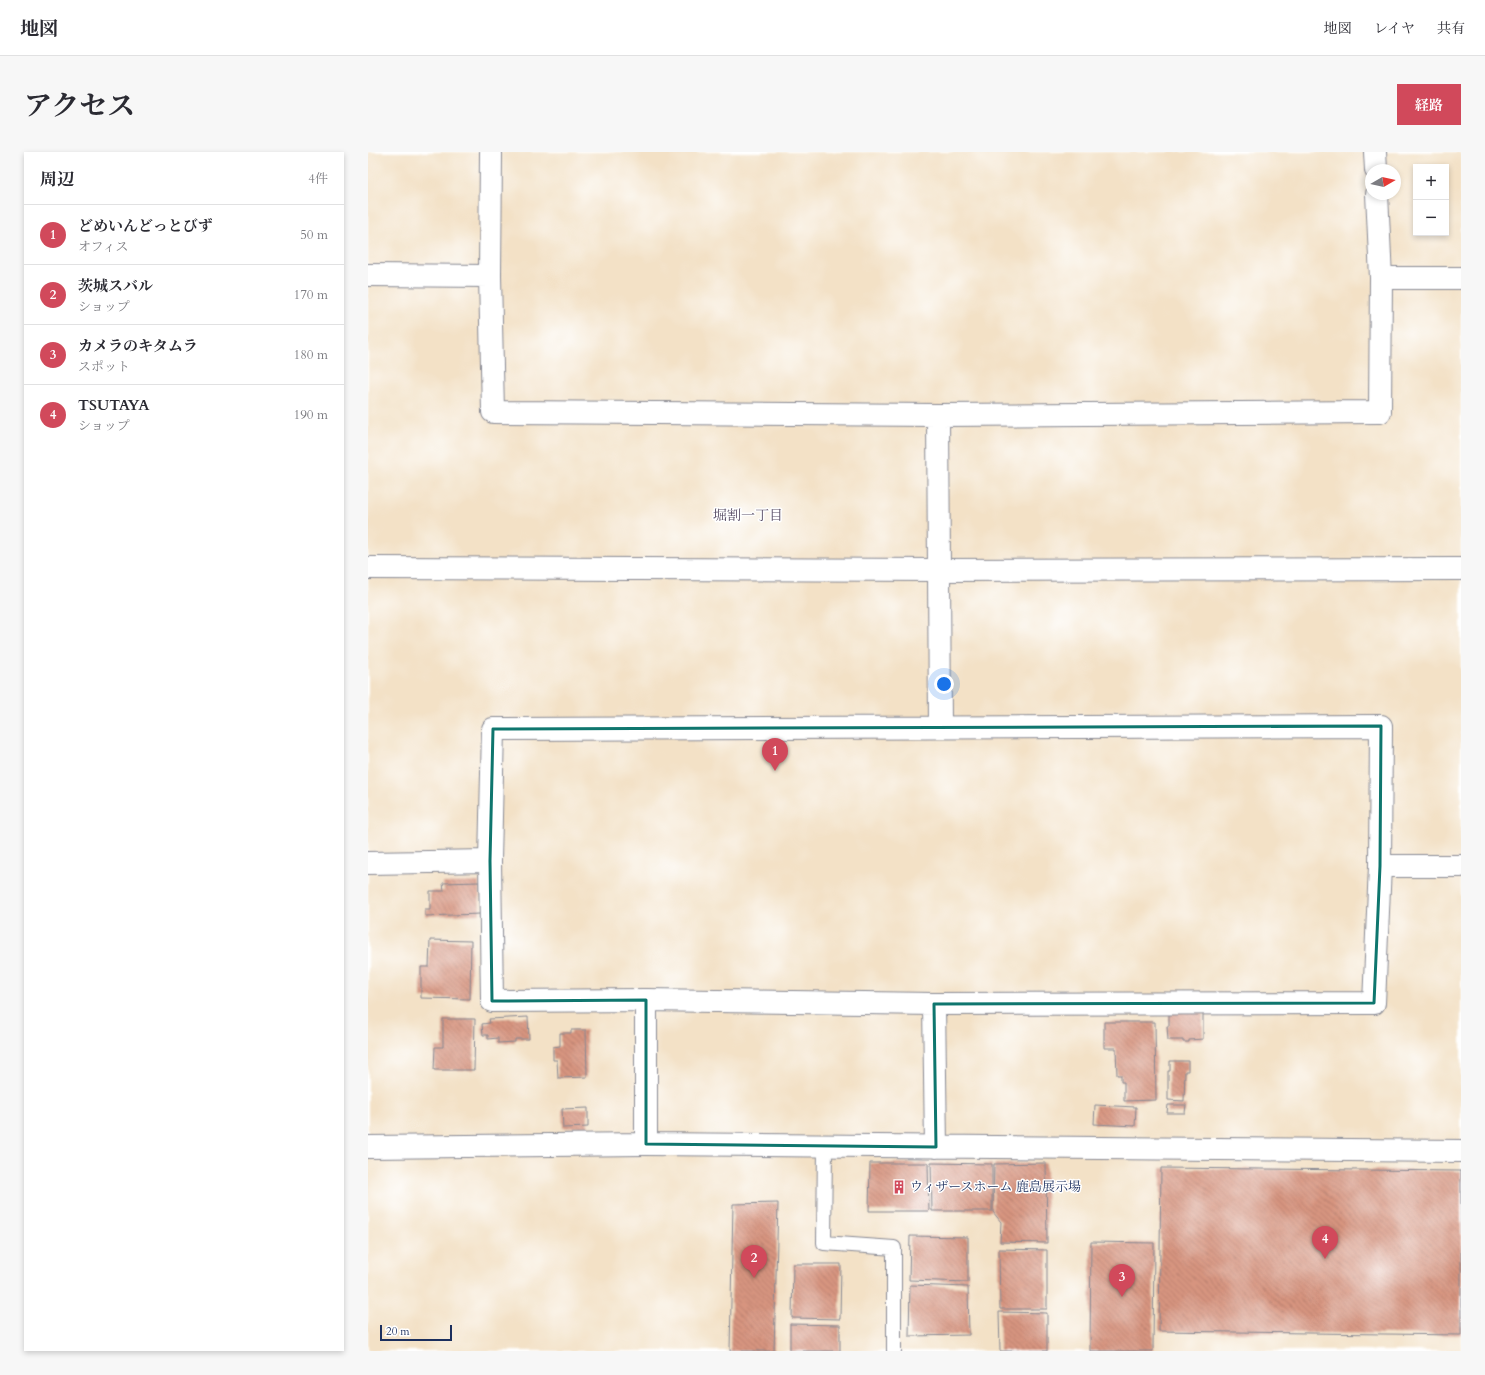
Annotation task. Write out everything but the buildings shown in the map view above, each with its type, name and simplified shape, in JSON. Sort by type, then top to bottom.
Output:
[{"type":"street","points":[[491,152],[490,276],[493,412],[938,415],[1380,412],[1381,278],[1377,200]]},
{"type":"street","points":[[1375,152],[1376,164]]},
{"type":"street","points":[[368,275],[490,276]]},
{"type":"street","points":[[1381,278],[1461,278]]},
{"type":"street","points":[[938,415],[940,727]]},
{"type":"street","points":[[368,568],[939,570],[1461,569]]},
{"type":"street","points":[[1381,726],[1380,866],[1374,1003],[934,1004],[646,1000],[492,1001],[490,861],[493,729],[940,727],[1381,726]]},
{"type":"street","points":[[368,863],[490,861]]},
{"type":"street","points":[[1380,866],[1461,866]]},
{"type":"street","points":[[646,1000],[646,1144]]},
{"type":"street","points":[[934,1004],[936,1147]]},
{"type":"street","points":[[368,1147],[646,1144],[1461,1151]]},
{"type":"lane","points":[[825,1146],[824,1243],[894,1248],[894,1351]]},
{"type":"highlighted area","points":[[1381,726],[1380,866],[1374,1003],[934,1004],[936,1147],[646,1144],[646,1000],[492,1001],[490,861],[493,729]]},
{"type":"place","name":"どめいんどっとびず","points":[[775,771]]},
{"type":"place","name":"ウィザースホーム 鹿島展示場","points":[[899,1187]]},
{"type":"place","name":"TSUTAYA","points":[[1325,1259]]},
{"type":"place","name":"茨城スバル","points":[[754,1278]]},
{"type":"place","name":"カメラのキタムラ","points":[[1122,1297]]},
{"type":"district","name":"堀割一丁目","points":[[748,515]]}]
